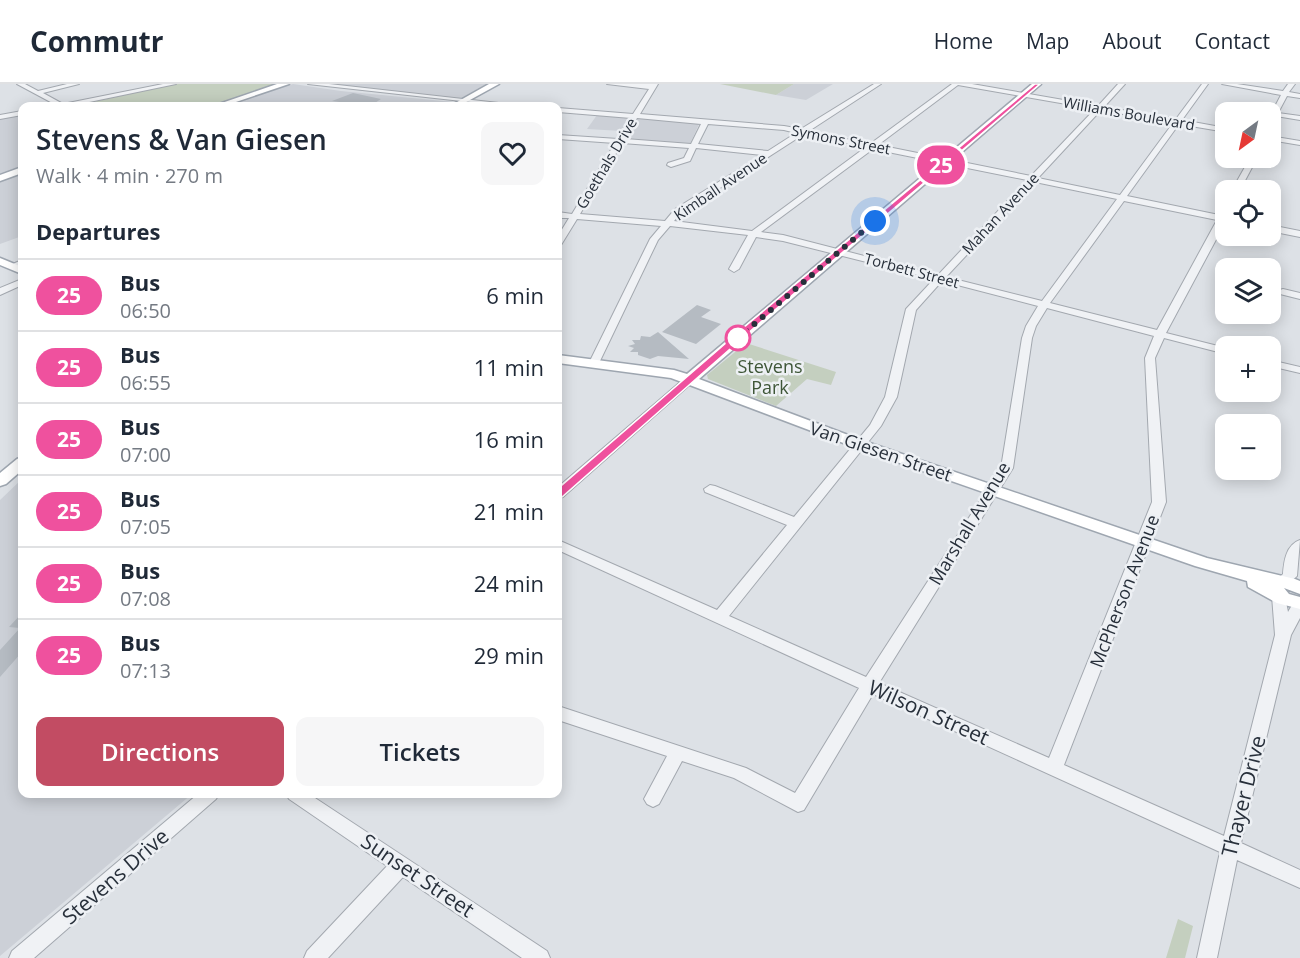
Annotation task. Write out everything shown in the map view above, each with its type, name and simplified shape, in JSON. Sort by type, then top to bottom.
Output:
[{"type":"main road","points":[[229,102],[285,84]]},
{"type":"main road","points":[[464,101],[495,84]]},
{"type":"main road","points":[[690,380],[1037,84]]},
{"type":"main road","points":[[0,178],[18,171]]},
{"type":"main road","points":[[0,261],[18,266]]},
{"type":"main road","name":"Van Giesen Street","points":[[562,359],[661,371],[690,380],[859,444],[1201,562],[1220,573],[1280,589]]},
{"type":"main road","points":[[0,481],[18,467]]},
{"type":"main road","points":[[1300,588],[1289,583],[1280,589],[1287,601],[1300,604]]},
{"type":"street","points":[[20,84],[54,102]]},
{"type":"street","points":[[36,93],[76,84]]},
{"type":"street","points":[[82,102],[173,84]]},
{"type":"street","points":[[311,84],[476,102]]},
{"type":"street","points":[[610,84],[654,85]]},
{"type":"street","name":"Kimball Avenue","points":[[594,363],[654,239],[678,211],[878,84]]},
{"type":"street","points":[[734,269],[754,233],[956,84]]},
{"type":"street","name":"Williams Boulevard","points":[[961,84],[1215,128]]},
{"type":"street","name":"Mahan Avenue","points":[[719,618],[876,426],[891,397],[911,309],[1122,84]]},
{"type":"street","name":"Marshall Avenue","points":[[677,753],[740,773],[798,804],[869,686],[1007,468],[1027,338],[1031,326],[1205,84]]},
{"type":"street","points":[[1225,84],[1300,96]]},
{"type":"street","points":[[1281,102],[1292,84]]},
{"type":"street","name":"Goethals Drive","points":[[562,236],[654,85]]},
{"type":"street","name":"Symons Street","points":[[562,110],[762,125],[1215,214]]},
{"type":"street","points":[[0,117],[18,114]]},
{"type":"street","points":[[1281,118],[1300,118]]},
{"type":"street","points":[[670,165],[687,159],[706,121]]},
{"type":"street","points":[[562,137],[768,153]]},
{"type":"street","points":[[1281,140],[1300,143]]},
{"type":"street","name":"Torbett Street","points":[[562,214],[754,233],[840,251],[1215,348]]},
{"type":"street","points":[[1281,230],[1300,234]]},
{"type":"street","name":"McPherson Avenue","points":[[1054,768],[1159,502],[1150,358],[1160,334],[1215,233]]},
{"type":"street","points":[[0,292],[18,284]]},
{"type":"street","points":[[1283,292],[1300,296]]},
{"type":"street","points":[[1281,366],[1300,370]]},
{"type":"street","points":[[562,491],[690,380]]},
{"type":"street","points":[[710,489],[796,523]]},
{"type":"street","points":[[1280,589],[1290,576],[1292,556],[1300,545]]},
{"type":"street","name":"Wilson Street","points":[[562,547],[1300,879]]},
{"type":"street","name":"Thayer Drive","points":[[1207,958],[1230,847],[1283,635],[1280,589]]},
{"type":"street","name":"Thayer Drive","points":[[1283,635],[1290,624],[1292,614],[1300,604]]},
{"type":"street","points":[[562,714],[677,753],[653,799]]},
{"type":"street","name":"Stevens Drive","points":[[19,958],[205,798]]},
{"type":"street","name":"Sunset Street","points":[[301,798],[540,958]]},
{"type":"street","points":[[314,958],[402,864]]},
{"type":"shaded area","points":[[293,84],[453,102],[237,102]]},
{"type":"shaded area","points":[[325,84],[487,84],[461,99]]},
{"type":"shaded area","points":[[794,84],[833,84],[806,100],[776,95]]},
{"type":"shaded area","points":[[18,115],[18,168],[0,175],[0,118]]},
{"type":"shaded area","points":[[597,115],[628,118],[622,131],[587,129]]},
{"type":"shaded area","points":[[638,118],[700,122],[690,144],[624,140]]},
{"type":"shaded area","points":[[18,175],[18,237],[0,244],[0,181]]},
{"type":"shaded area","points":[[18,483],[18,798],[187,798],[0,956],[0,500]]},
{"type":"green space","points":[[177,84],[278,84],[222,102],[93,102]]},
{"type":"green space","points":[[720,84],[794,84],[776,95]]},
{"type":"green space","name":"Stevens Park","points":[[746,343],[836,372],[831,385],[807,379],[776,406],[708,379],[707,375]]},
{"type":"green space","points":[[1178,919],[1193,926],[1185,958],[1166,958]]},
{"type":"building","points":[[353,93],[381,99],[376,102],[332,101]]},
{"type":"building","points":[[697,305],[711,310],[701,317],[721,324],[696,344],[662,332]]},
{"type":"building","points":[[658,332],[689,359],[658,356],[650,359],[638,355],[638,352],[630,352],[634,348],[628,346],[635,344],[632,340],[640,340],[641,336],[650,337]]},
{"type":"building","points":[[18,617],[18,628],[9,627]]},
{"type":"building","points":[[18,630],[18,657],[0,677],[0,650]]},
{"type":"bus line","name":"25","points":[[562,491],[752,325],[1037,84]]},
{"type":"route","points":[[738,338],[875,221]]}]
